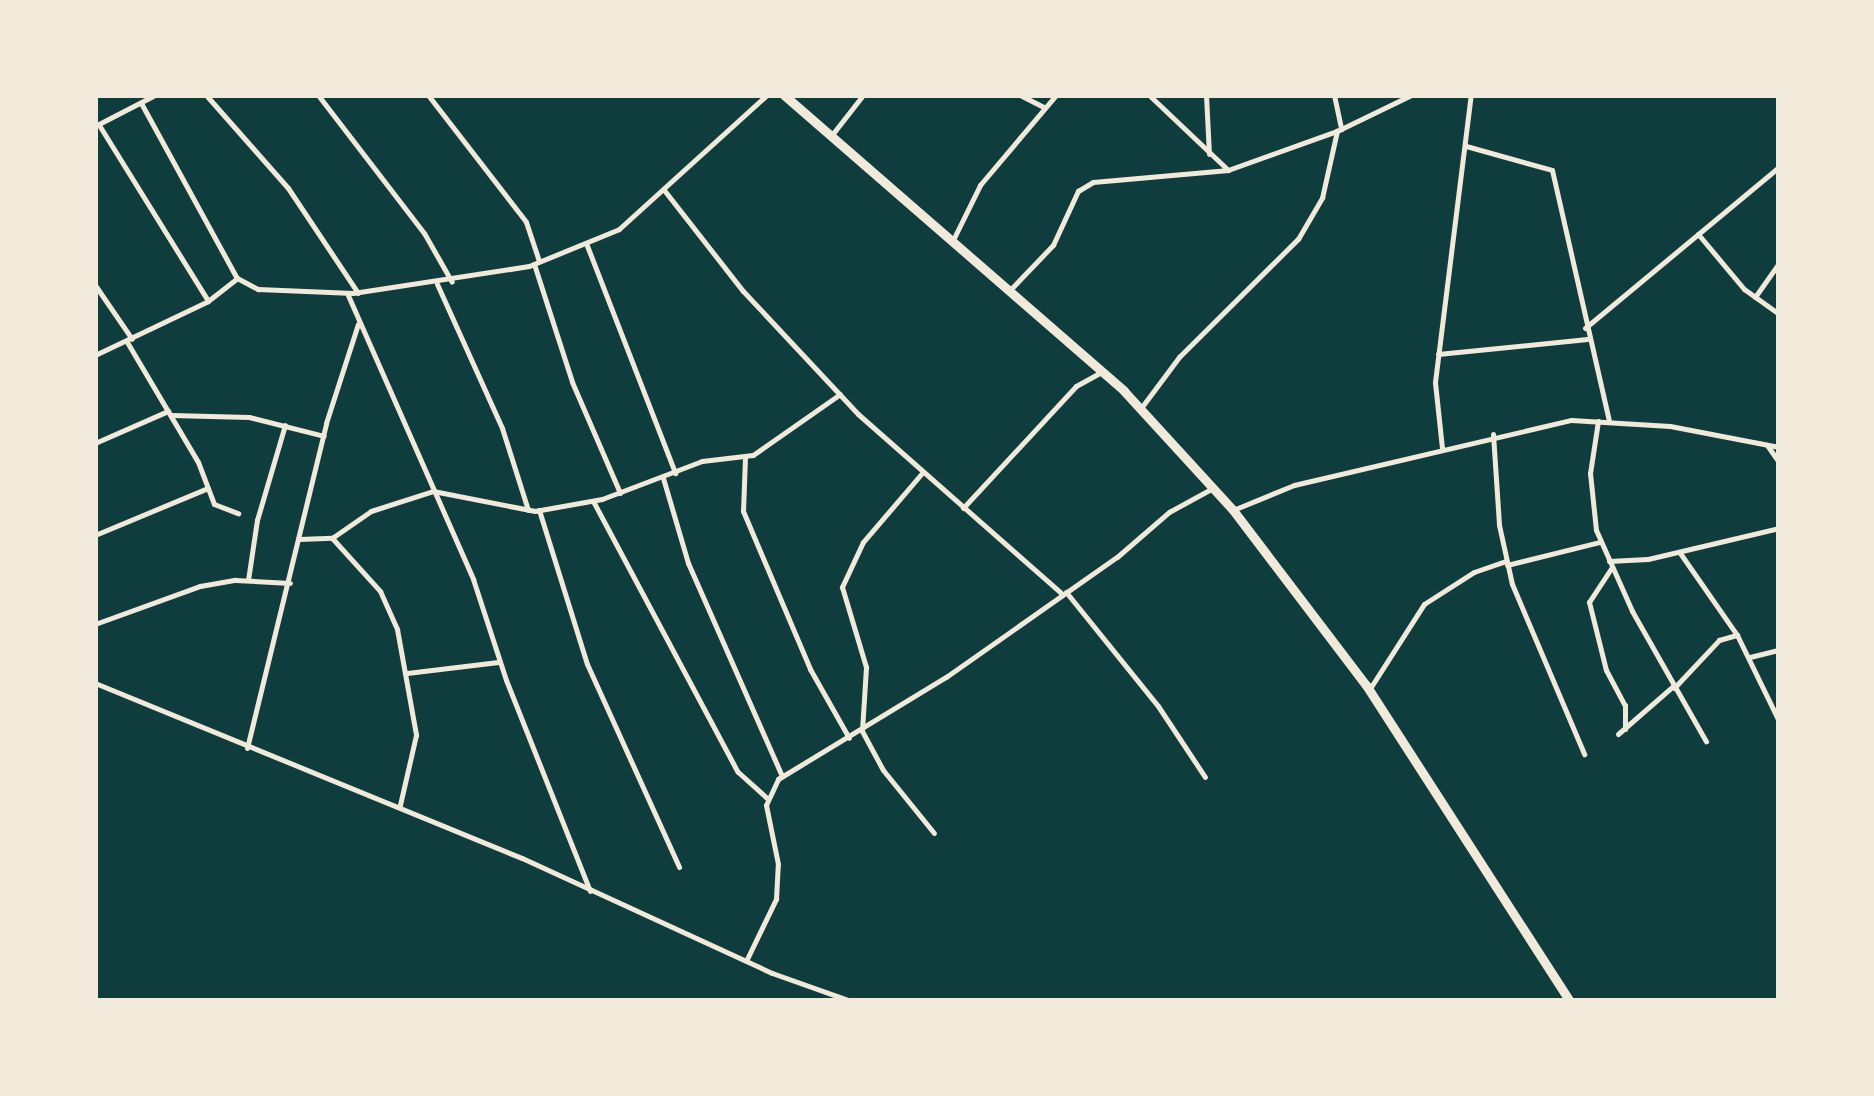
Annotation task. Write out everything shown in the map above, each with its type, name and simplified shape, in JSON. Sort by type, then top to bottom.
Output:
[{"type":"highway","points":[[784,95],[1102,372],[1214,488],[1302,594],[1369,690],[1570,1001]]},
{"type":"street","points":[[155,95],[97,126],[208,301]]},
{"type":"street","points":[[206,95],[288,188],[358,293]]},
{"type":"street","points":[[318,95],[424,233],[452,282]]},
{"type":"street","points":[[428,95],[526,222],[572,382],[620,493]]},
{"type":"street","points":[[142,102],[237,278],[258,289],[358,293],[452,282],[537,263],[619,229],[767,95]]},
{"type":"street","points":[[831,137],[863,95]]},
{"type":"street","points":[[1020,95],[1045,108]]},
{"type":"street","points":[[951,244],[980,185],[1056,95]]},
{"type":"street","points":[[1149,95],[1228,170]]},
{"type":"street","points":[[1206,95],[1209,154]]},
{"type":"street","points":[[1140,409],[1179,357],[1298,240],[1322,198],[1339,130],[1334,95]]},
{"type":"street","points":[[1008,293],[1053,245],[1078,191],[1115,176],[1188,178],[1228,170],[1339,130],[1412,95]]},
{"type":"street","points":[[1442,448],[1434,402],[1471,95]]},
{"type":"street","points":[[1466,146],[1552,170],[1564,204],[1586,339],[1609,421]]},
{"type":"street","points":[[1584,328],[1779,167]]},
{"type":"street","points":[[664,190],[743,291],[840,394],[922,473],[1064,593],[1158,706],[1204,777]]},
{"type":"street","points":[[1698,234],[1755,297],[1779,314]]},
{"type":"street","points":[[586,244],[675,474]]},
{"type":"street","points":[[1755,297],[1779,264]]},
{"type":"street","points":[[95,355],[208,301],[237,278]]},
{"type":"street","points":[[438,284],[502,428],[528,510]]},
{"type":"street","points":[[95,285],[130,340],[219,508],[238,514]]},
{"type":"street","points":[[348,293],[474,579],[499,662],[590,892]]},
{"type":"street","points":[[247,748],[324,436],[359,321]]},
{"type":"street","points":[[1438,354],[1586,339]]},
{"type":"street","points":[[963,508],[1076,386],[1102,372]]},
{"type":"street","points":[[299,539],[332,538],[371,510],[433,490],[528,510],[593,501],[702,461],[745,457],[840,394]]},
{"type":"street","points":[[95,434],[98,442],[169,413],[249,416],[324,436]]},
{"type":"street","points":[[1598,420],[1590,473],[1600,542],[1673,687],[1706,741]]},
{"type":"street","points":[[1233,510],[1294,484],[1494,434],[1598,420],[1779,446]]},
{"type":"street","points":[[248,580],[256,520],[285,425]]},
{"type":"street","points":[[1494,434],[1506,563],[1584,754]]},
{"type":"street","points":[[1767,445],[1779,462]]},
{"type":"street","points":[[745,457],[743,511],[810,670],[848,738]]},
{"type":"street","points":[[922,473],[862,542],[842,587],[866,667],[862,731],[883,770],[934,833]]},
{"type":"street","points":[[663,478],[688,563],[782,776]]},
{"type":"street","points":[[95,535],[208,488]]},
{"type":"street","points":[[746,959],[776,899],[768,798],[782,776],[862,731],[1064,593],[1169,512],[1214,488]]},
{"type":"street","points":[[593,501],[729,757],[768,798]]},
{"type":"street","points":[[538,510],[582,652],[679,867]]},
{"type":"street","points":[[1610,564],[1680,553],[1779,528]]},
{"type":"street","points":[[332,538],[380,591],[407,673],[416,735],[400,806]]},
{"type":"street","points":[[1369,690],[1424,604],[1474,572],[1600,542]]},
{"type":"street","points":[[1680,553],[1737,634],[1779,721]]},
{"type":"street","points":[[1610,564],[1589,602],[1606,670],[1624,706],[1626,728]]},
{"type":"street","points":[[95,624],[168,594],[248,580],[290,583]]},
{"type":"street","points":[[1618,734],[1673,687],[1722,637],[1737,634]]},
{"type":"street","points":[[1750,657],[1779,650]]},
{"type":"street","points":[[407,673],[499,662]]},
{"type":"street","points":[[95,683],[247,748],[400,806],[590,892],[851,1001]]}]
